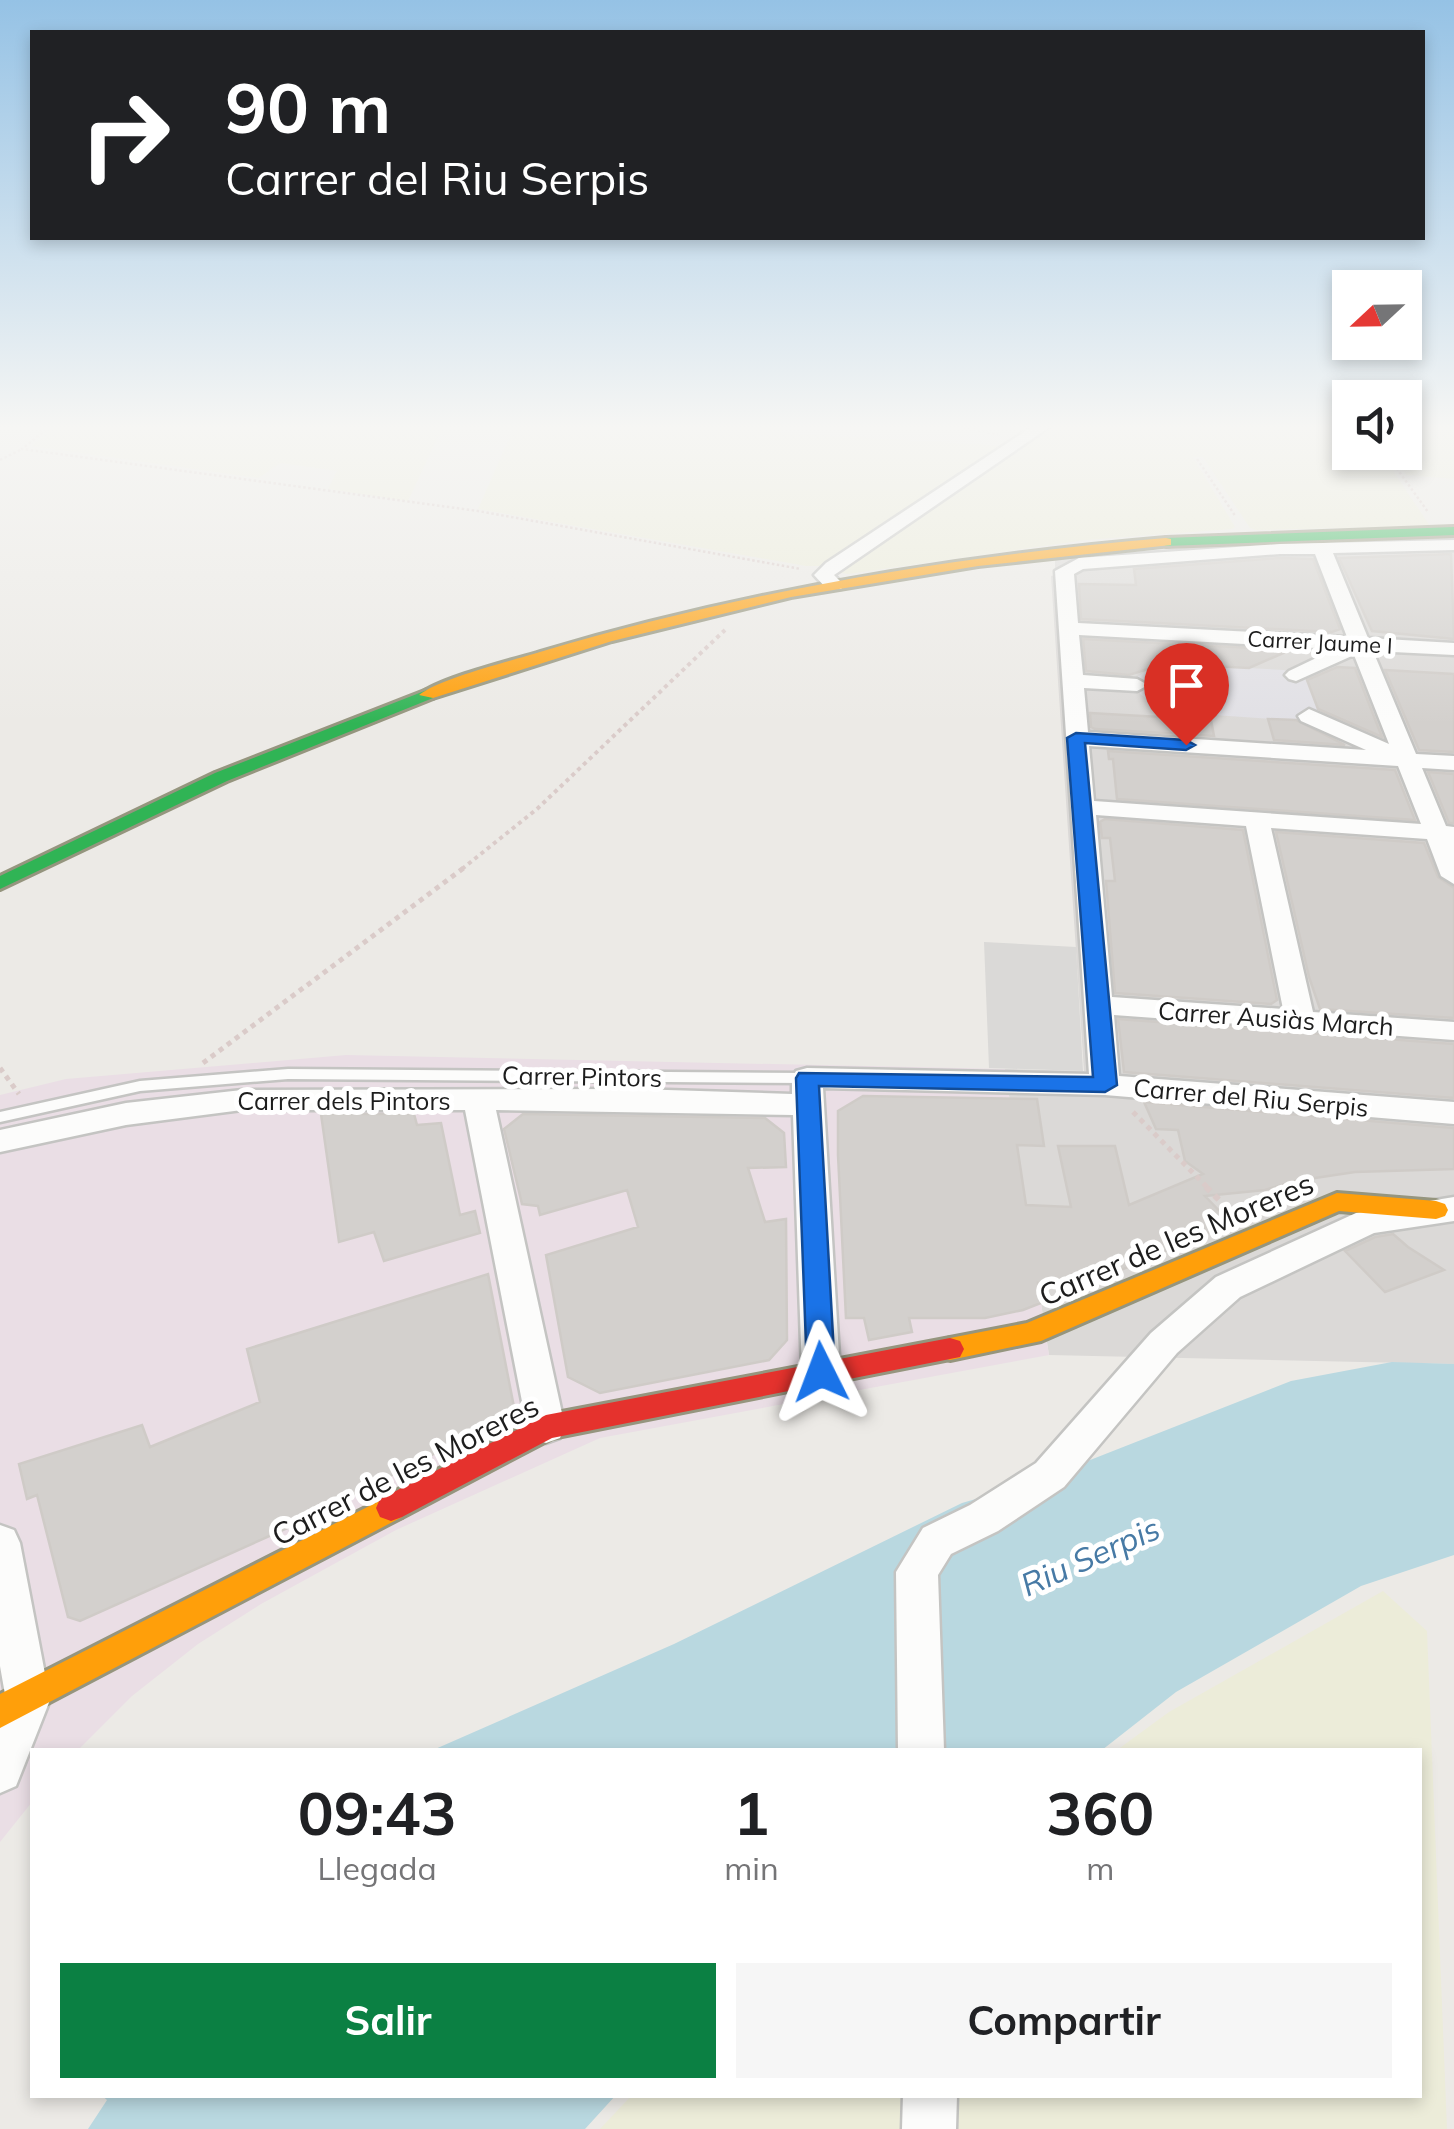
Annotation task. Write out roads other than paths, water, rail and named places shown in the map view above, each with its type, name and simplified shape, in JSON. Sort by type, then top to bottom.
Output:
[{"type":"main road","points":[[0,884],[217,778],[388,709],[578,646],[733,614],[829,580],[1050,552],[1249,536],[1450,536]]},
{"type":"main road","name":"Carrer de les Moreres","points":[[14,1706],[546,1427],[1031,1333],[1254,1235],[1346,1201],[1445,1210]]},
{"type":"street","points":[[829,580],[904,525]]},
{"type":"street","points":[[1105,1085],[1064,571],[1079,564],[1450,536]]},
{"type":"street","points":[[1321,547],[1408,760],[1445,834],[1454,876]]},
{"type":"street","name":"Carrer Jaume I","points":[[1066,628],[1454,649]]},
{"type":"street","points":[[1296,675],[1361,644]]},
{"type":"street","points":[[1070,681],[1137,685]]},
{"type":"street","points":[[1309,716],[1408,760]]},
{"type":"street","points":[[1076,738],[1454,763]]},
{"type":"street","points":[[1083,807],[1445,834]]},
{"type":"street","points":[[1257,820],[1300,1020]]},
{"type":"street","name":"Carrer Ausiàs March","points":[[1097,1005],[1454,1030]]},
{"type":"street","name":"Carrer del Riu Serpis","points":[[478,1100],[1105,1085],[1454,1114]]},
{"type":"street","points":[[807,1092],[821,1372]]},
{"type":"street","name":"Carrer dels Pintors","points":[[0,1141],[126,1114],[242,1100],[478,1100],[546,1427]]},
{"type":"street","points":[[920,1748],[917,1572],[937,1541],[984,1518],[1050,1475],[1164,1343],[1228,1287],[1345,1230],[1445,1210]]},
{"type":"street","points":[[0,1543],[14,1706],[0,1770]]},
{"type":"street","points":[[929,2129],[930,2098]]},
{"type":"lane","name":"Carrer Pintors","points":[[0,1117],[176,1082],[330,1073],[807,1092]]},
{"type":"water","name":"Riu Serpis","points":[[1392,1362],[1454,1364],[1454,1555],[1361,1586],[1176,1692],[1105,1748],[438,1748],[674,1644],[962,1503],[1075,1470],[1085,1462],[1291,1381]]},
{"type":"water","points":[[105,2098],[613,2098],[585,2129],[88,2129],[107,2100]]}]
